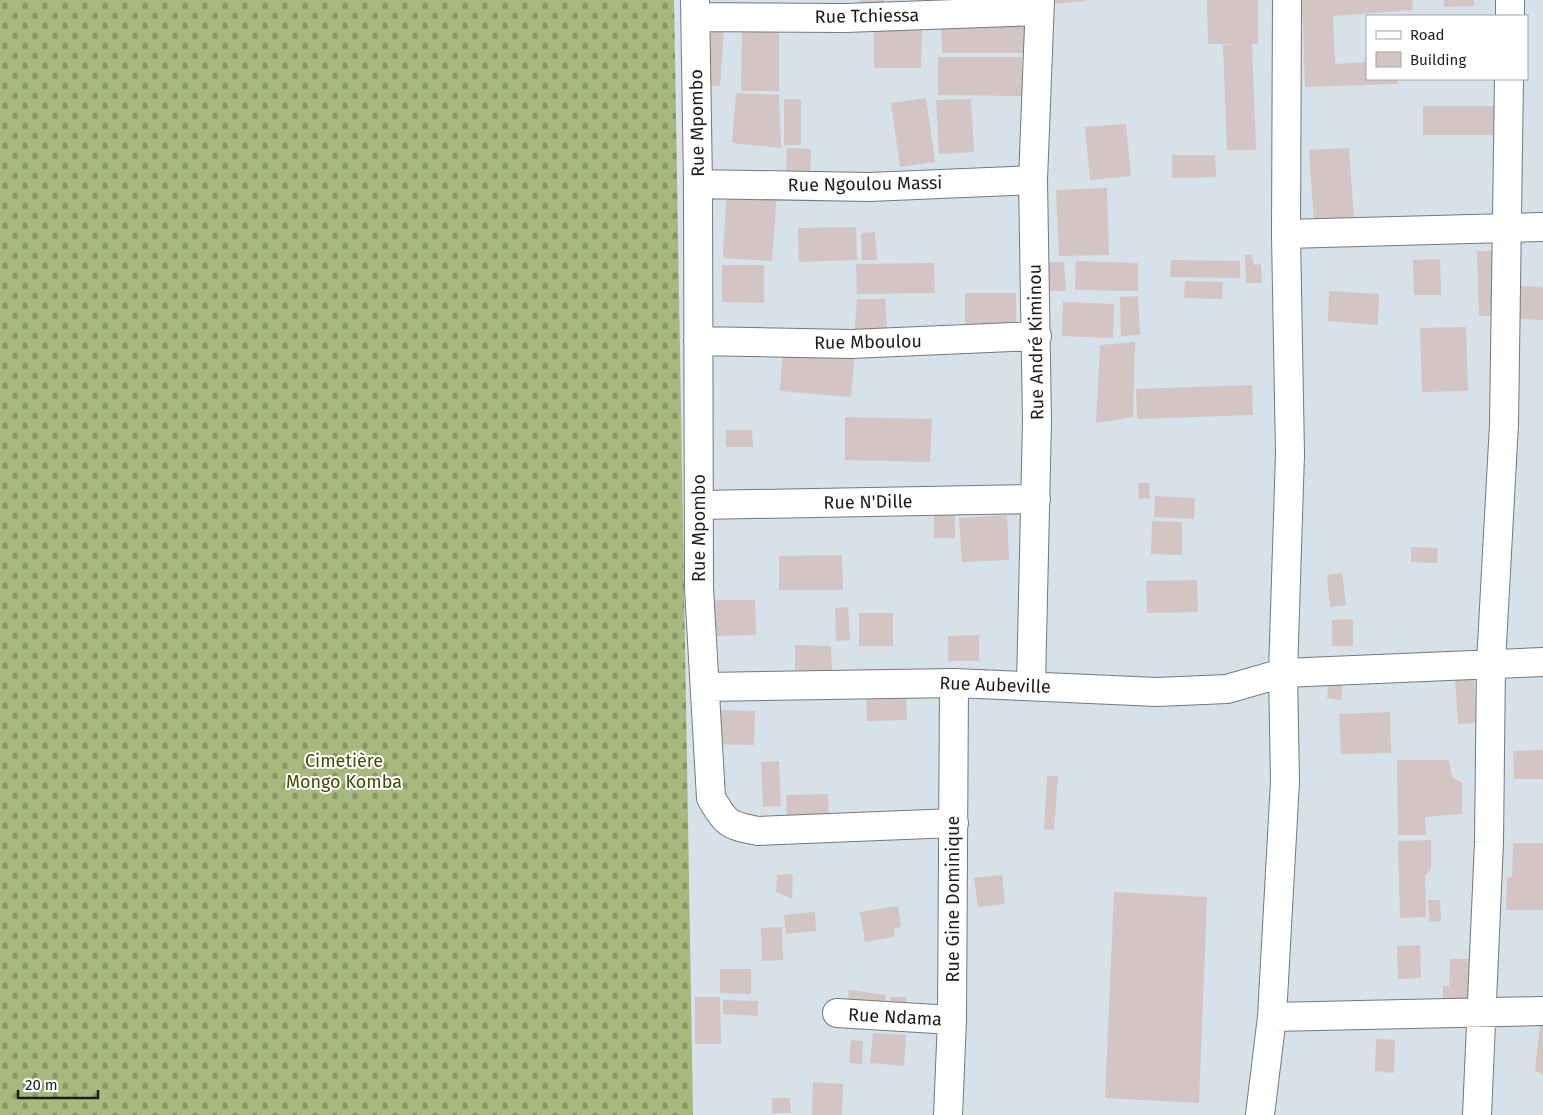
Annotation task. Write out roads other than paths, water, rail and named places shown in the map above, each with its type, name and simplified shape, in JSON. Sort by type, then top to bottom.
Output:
[{"type":"street","points":[[1260,1115],[1272,1017],[1285,781],[1283,673],[1290,454],[1286,234],[1287,0]]},
{"type":"street","points":[[1510,0],[1510,15]]},
{"type":"street","name":"Rue Tchiessa","points":[[695,8],[845,18],[1040,6]]},
{"type":"street","name":"Rue André Kiminou","points":[[1031,685],[1036,499],[1037,336],[1033,180],[1040,6]]},
{"type":"street","name":"Rue Mpombo","points":[[695,8],[698,184],[699,588],[711,798],[723,818],[731,825],[758,831],[954,823]]},
{"type":"street","points":[[1477,1115],[1489,842],[1491,663],[1504,424],[1509,80]]},
{"type":"street","name":"Rue Ngoulou Massi","points":[[698,184],[870,187],[1033,180]]},
{"type":"street","points":[[1286,234],[1543,227]]},
{"type":"street","name":"Rue Mboulou","points":[[698,341],[851,344],[1037,336]]},
{"type":"street","name":"Rue N'Dille","points":[[700,504],[1036,499]]},
{"type":"street","name":"Rue Aubeville","points":[[705,687],[954,683],[1157,692],[1227,689],[1283,673],[1543,662]]},
{"type":"street","name":"Rue Gine Dominique","points":[[948,1115],[952,1020],[954,683]]},
{"type":"street","points":[[1272,1017],[1543,1010]]},
{"type":"street","name":"Rue Ndama","points":[[837,1014],[952,1020]]},
{"type":"park label","name":"Cimetière Mongo Komba","points":[[344,771]]}]
